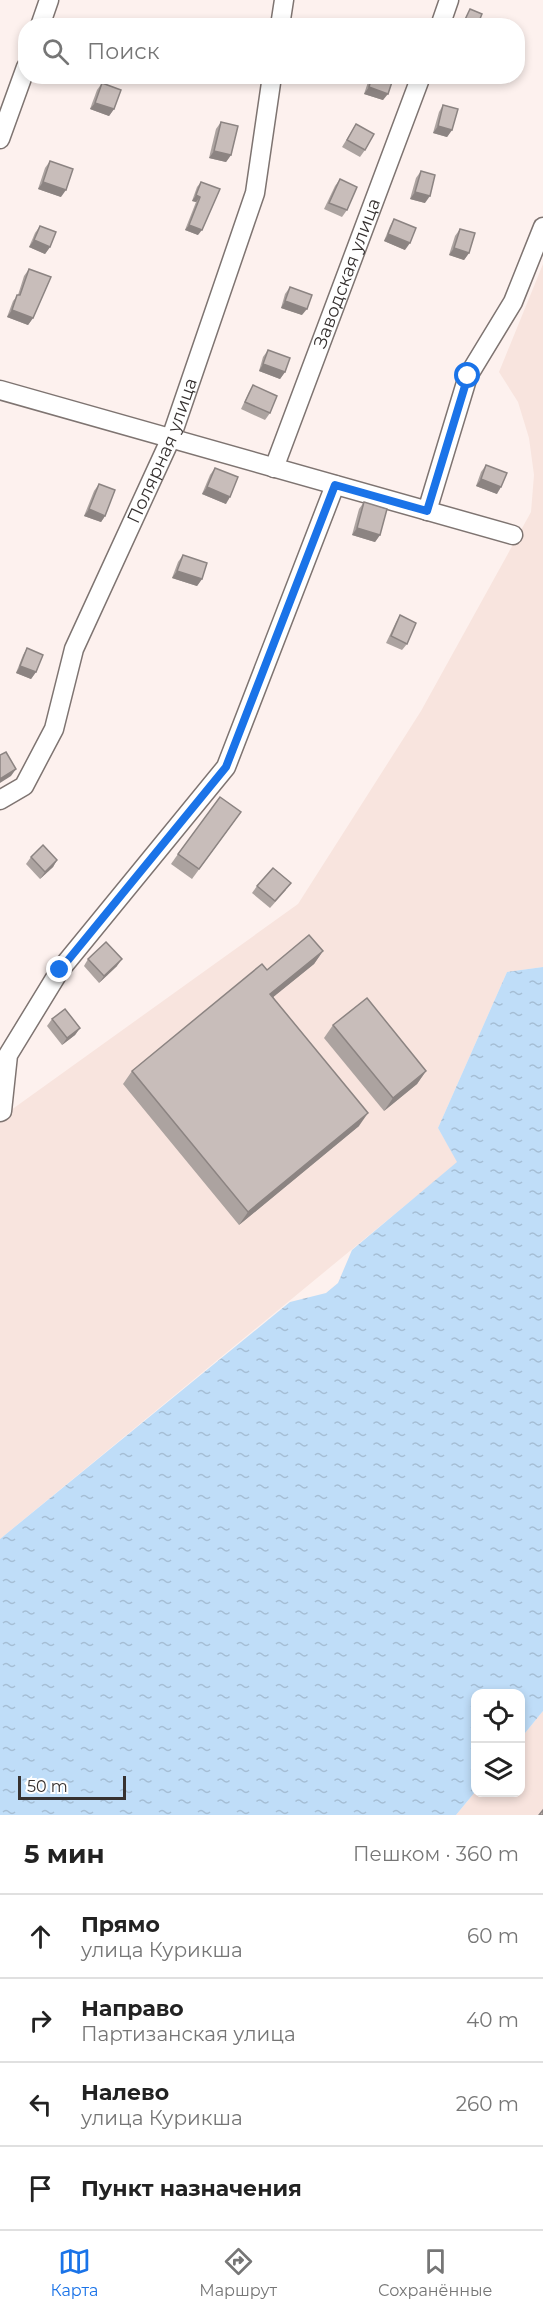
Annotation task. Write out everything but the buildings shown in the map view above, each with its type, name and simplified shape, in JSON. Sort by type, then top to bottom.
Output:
[{"type":"street","points":[[43,18],[49,0]]},
{"type":"street","points":[[281,18],[284,0]]},
{"type":"street","points":[[443,18],[449,0]]},
{"type":"street","points":[[0,139],[20,84]]},
{"type":"street","name":"Полярная улица","points":[[0,800],[24,786],[54,729],[74,649],[171,438],[255,193],[271,84]]},
{"type":"street","name":"Заводская улица","points":[[274,468],[418,84]]},
{"type":"street","points":[[427,511],[468,376],[513,302],[543,227]]},
{"type":"street","points":[[0,390],[513,535]]},
{"type":"street","points":[[1,1110],[8,1055],[60,970],[226,767],[335,485]]},
{"type":"shaded area","points":[[543,264],[543,967],[507,972],[438,1128],[458,1162],[0,1539],[0,1118],[298,904],[421,711],[531,512],[534,475],[529,438],[518,402],[499,372]]},
{"type":"shaded area","points":[[543,1711],[543,1815],[456,1815],[471,1797],[525,1797],[525,1733]]},
{"type":"water","points":[[543,967],[543,1711],[525,1733],[525,1689],[471,1689],[471,1797],[456,1815],[0,1815],[0,1539],[290,1302],[326,1293],[338,1283],[352,1250],[457,1162],[438,1128],[507,972]]},
{"type":"route","points":[[60,970],[226,767],[335,485],[427,511],[468,376]]}]
